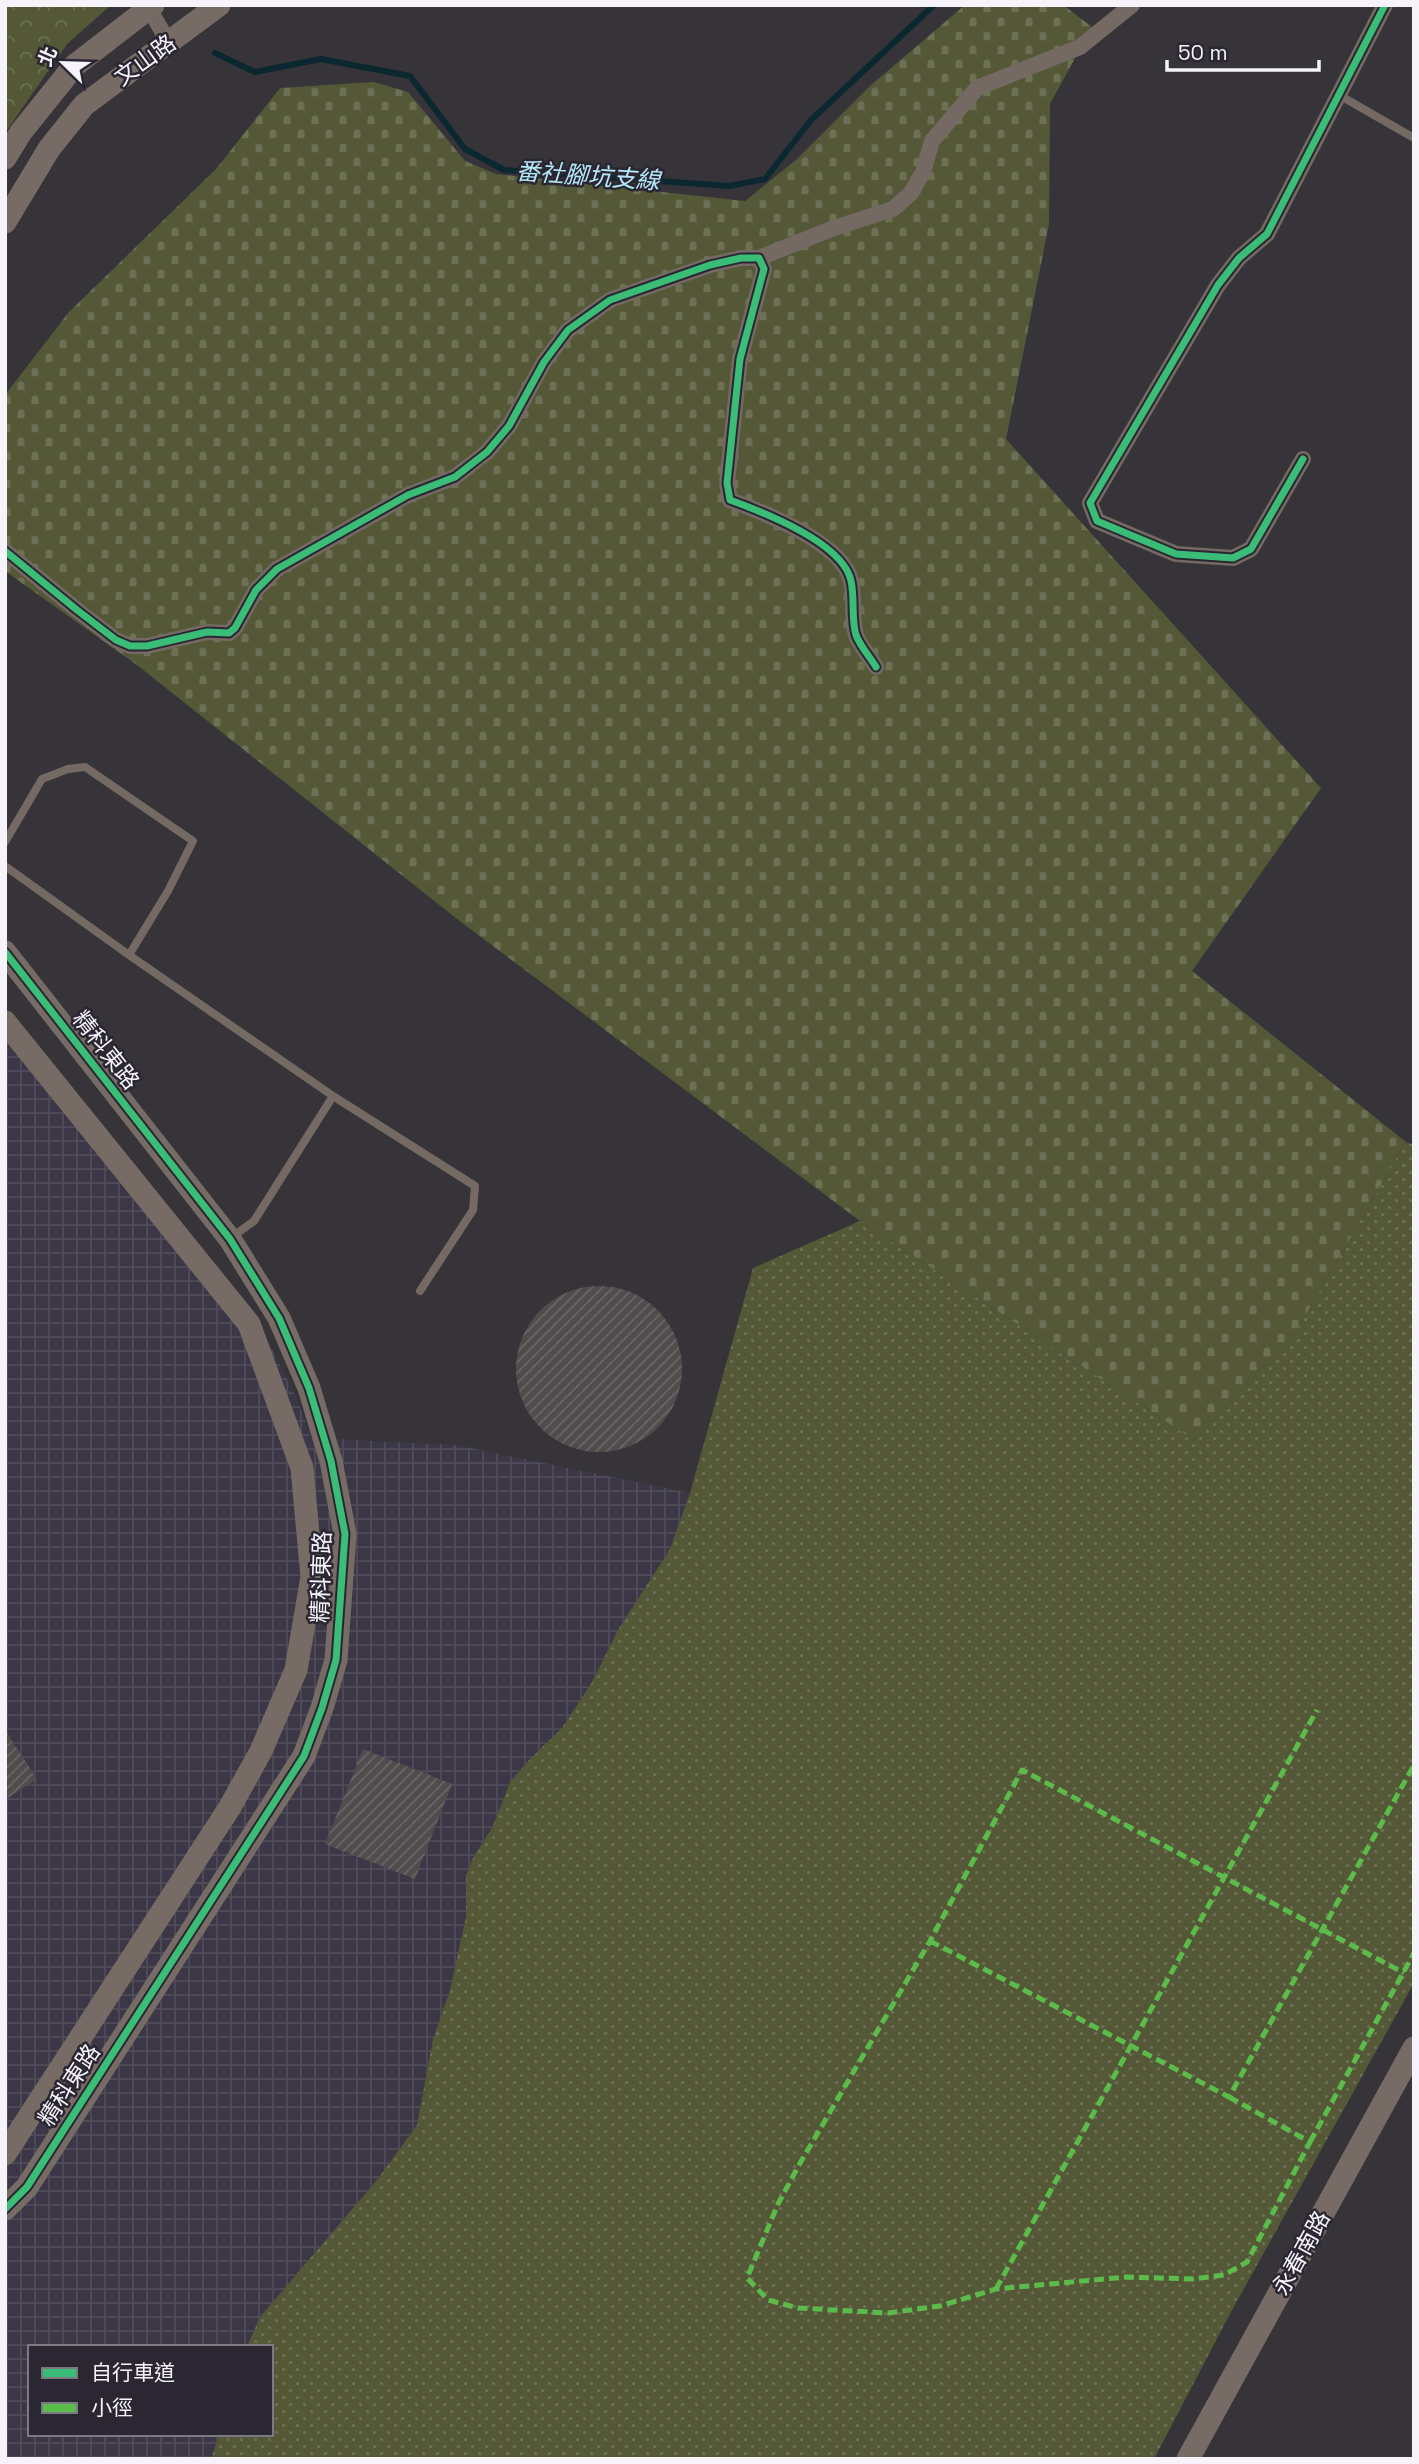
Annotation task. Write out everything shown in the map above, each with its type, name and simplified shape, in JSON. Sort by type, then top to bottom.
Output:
[{"type":"street","name":"文山路","points":[[5,222],[49,149],[84,105],[219,5]]},
{"type":"street","points":[[5,551],[116,640],[130,646],[147,646],[207,632],[229,633],[235,628],[257,590],[277,569],[408,495],[455,477],[487,452],[509,426],[544,362],[568,330],[610,300],[710,265],[741,258],[759,258],[834,228],[893,209],[911,193],[922,172],[932,141],[977,88],[1080,47],[1132,5]]},
{"type":"street","points":[[1303,459],[1251,549],[1233,558],[1176,554],[1097,520],[1090,503],[1219,285],[1239,258],[1267,234],[1385,5]]},
{"type":"street","name":"文山路","points":[[5,158],[21,132],[74,66],[150,6]]},
{"type":"street","points":[[150,6],[169,43]]},
{"type":"street","points":[[759,258],[764,269],[740,359],[727,483],[730,500],[768,514],[810,536],[838,559],[851,577],[856,635],[876,667]]},
{"type":"street","name":"精科東路","points":[[5,952],[230,1239],[279,1318],[309,1388],[331,1461],[345,1534],[336,1660],[304,1756],[27,2186],[5,2209]]},
{"type":"street","name":"精科東路","points":[[5,1022],[249,1324],[302,1468],[312,1577],[296,1670],[261,1751],[230,1807],[5,2154]]},
{"type":"street","name":"永春南路","points":[[1188,2459],[1414,2048]]},
{"type":"lane","points":[[1339,95],[1414,138]]},
{"type":"lane","points":[[5,842],[42,779],[68,769],[85,767],[193,841],[168,891],[129,955]]},
{"type":"lane","points":[[5,866],[333,1096],[475,1186],[473,1210],[420,1291]]},
{"type":"lane","points":[[230,1239],[254,1221],[333,1096]]},
{"type":"shaded area","points":[[5,1014],[266,1337],[297,1399],[311,1438],[456,1445],[690,1493],[670,1549],[618,1630],[592,1682],[562,1728],[510,1782],[492,1828],[474,1856],[466,1875],[466,1917],[450,1990],[433,2039],[417,2125],[377,2180],[261,2317],[248,2345],[28,2345],[28,2436],[218,2436],[211,2459],[5,2459]]},
{"type":"green space","points":[[5,5],[111,5],[67,44],[5,133]]},
{"type":"green space","points":[[965,5],[1063,5],[1092,27],[1050,104],[1049,224],[1006,439],[1321,788],[1192,971],[1406,1142],[1295,1333],[1194,1440],[860,1221],[457,919],[137,665],[5,571],[5,395],[69,312],[216,169],[280,88],[374,82],[408,92],[465,161],[496,174],[745,201],[797,159],[870,86]]},
{"type":"green space","points":[[1406,1142],[1414,1145],[1414,1983],[1232,2310],[1154,2459],[211,2459],[218,2436],[273,2436],[273,2345],[248,2345],[260,2317],[377,2180],[417,2125],[433,2039],[450,1990],[466,1917],[466,1875],[474,1856],[492,1828],[510,1782],[562,1728],[592,1682],[618,1630],[670,1549],[690,1493],[753,1268],[860,1221],[1194,1440],[1295,1333]]},
{"type":"building","points":[[599,1286],[631,1293],[645,1300],[657,1311],[668,1323],[675,1337],[682,1369],[675,1401],[668,1415],[657,1427],[645,1438],[631,1445],[599,1452],[567,1445],[553,1438],[541,1427],[530,1415],[523,1401],[516,1369],[523,1337],[530,1323],[541,1311],[553,1300],[567,1293]]},
{"type":"building","points":[[5,1730],[37,1779],[5,1800]]},
{"type":"building","points":[[363,1749],[452,1784],[415,1879],[325,1844]]},
{"type":"waterway","name":"番社腳坑支線","points":[[215,53],[255,72],[321,59],[410,76],[465,149],[504,170],[729,186],[765,179],[811,120],[934,5]]},
{"type":"marked path","points":[[996,2289],[1317,1710]]},
{"type":"marked path","points":[[930,1941],[1229,2097],[1414,1765]]},
{"type":"marked path","points":[[1229,2097],[1310,2142],[1247,2262],[1224,2275],[1193,2279],[1126,2277],[996,2289],[940,2306],[888,2313],[798,2308],[768,2300],[747,2278],[778,2204],[799,2165],[930,1941],[1022,1770],[1404,1973]]},
{"type":"marked path","points":[[1310,2142],[1414,1953]]},
{"type":"cycle path","points":[[1303,459],[1251,549],[1233,558],[1176,554],[1097,521],[1090,503],[1218,285],[1239,258],[1267,234],[1385,5]]},
{"type":"cycle path","points":[[5,551],[116,640],[130,646],[147,646],[207,632],[229,633],[235,628],[256,590],[277,569],[408,495],[455,477],[487,452],[509,426],[544,362],[568,330],[610,300],[710,265],[741,258],[759,258],[764,269],[740,359],[727,483],[730,500],[800,531],[818,542],[845,567],[851,581],[856,635],[876,667]]},
{"type":"cycle path","points":[[5,952],[230,1239],[279,1318],[309,1388],[331,1461],[345,1534],[336,1660],[304,1756],[27,2187],[5,2209]]}]
